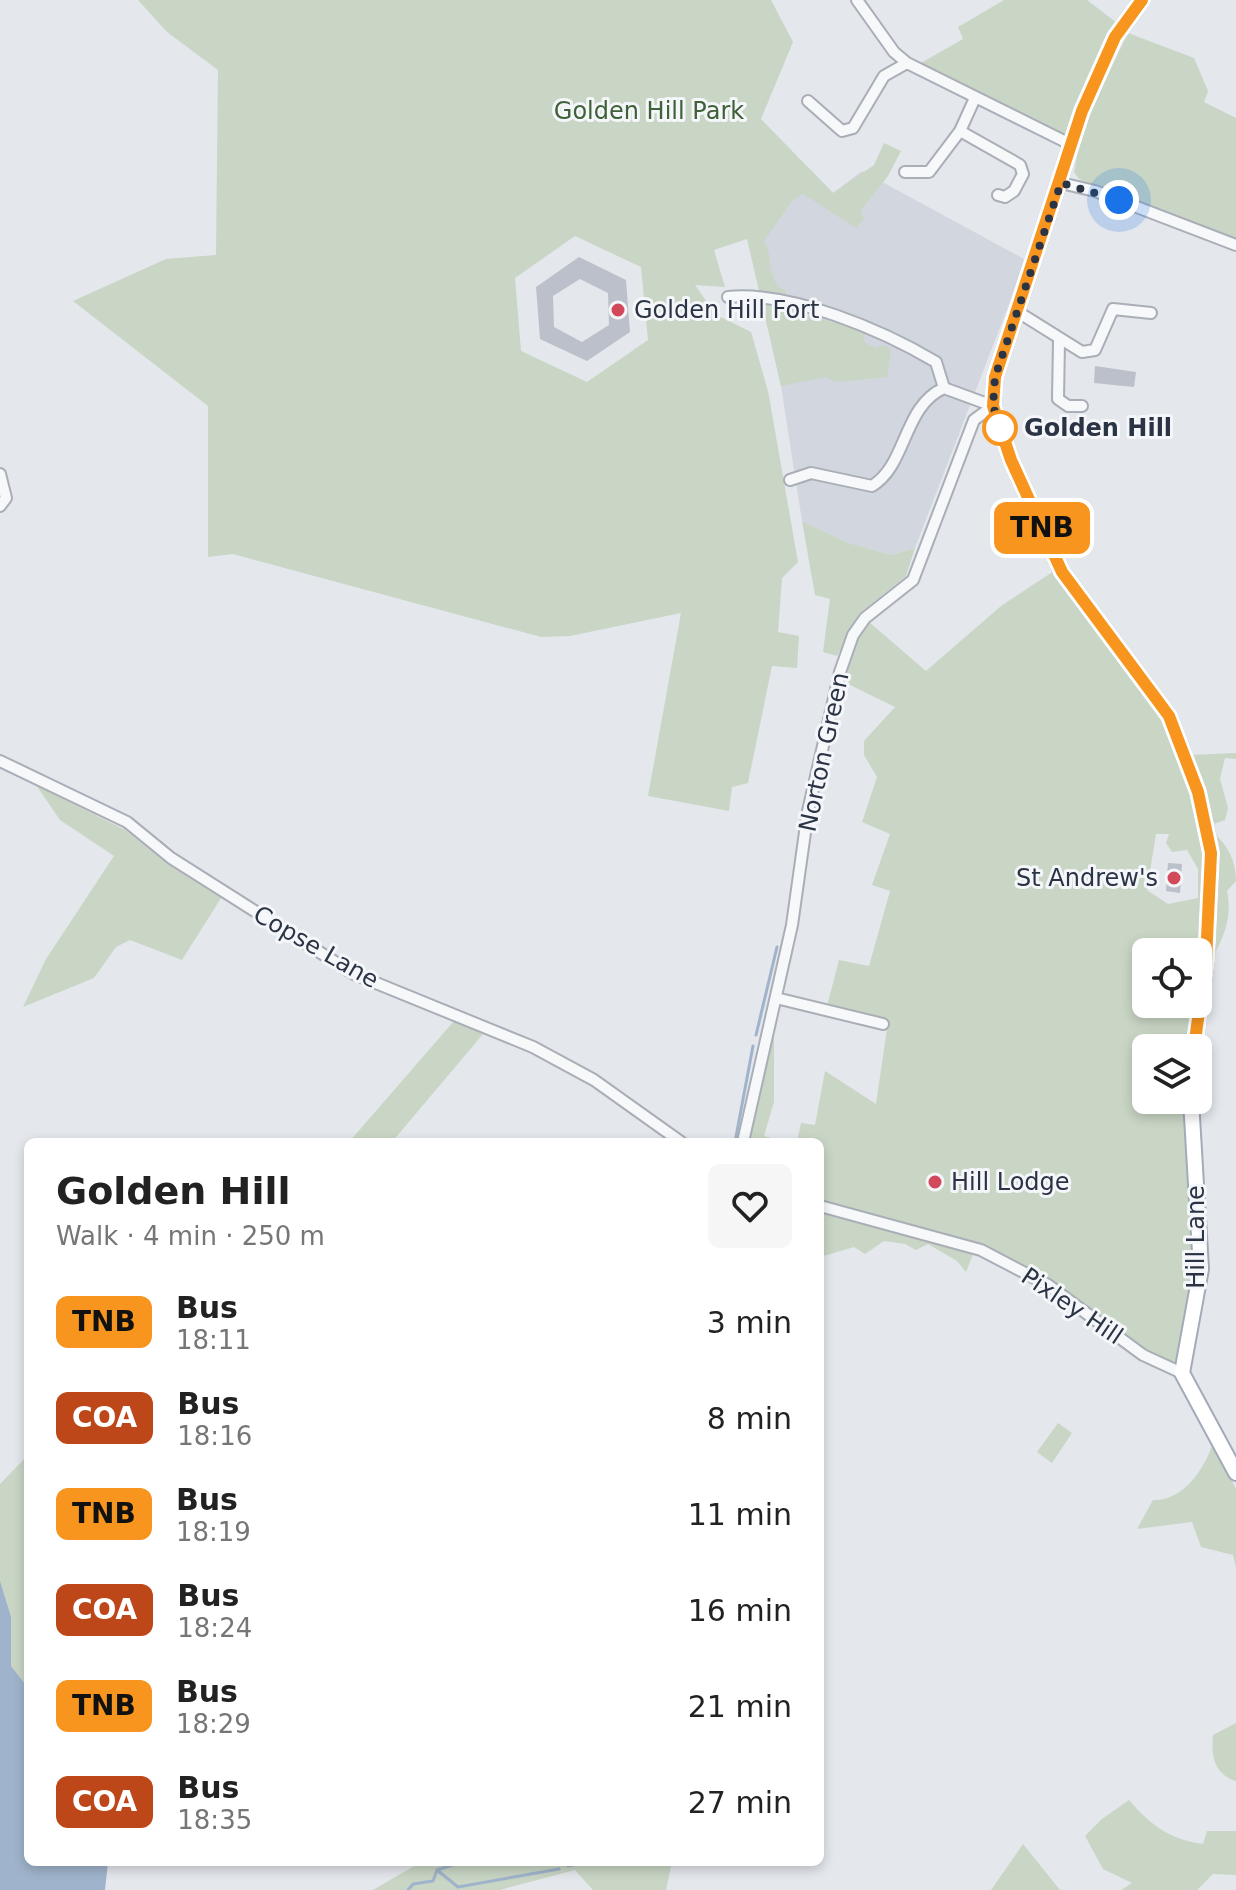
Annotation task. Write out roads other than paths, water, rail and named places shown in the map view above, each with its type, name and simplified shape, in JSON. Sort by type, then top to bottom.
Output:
[{"type":"main road","points":[[1142,0],[1115,37],[1070,144],[1061,183],[995,377],[993,406],[1011,460],[1062,572],[1169,716],[1198,792],[1211,853],[1206,960],[1196,1034]]},
{"type":"main road","name":"Hill Lane","points":[[1182,1373],[1201,1269],[1192,1114]]},
{"type":"main road","points":[[1182,1373],[1236,1473]]},
{"type":"street","points":[[857,0],[894,52],[907,63],[1070,144]]},
{"type":"street","points":[[808,101],[842,131],[853,128],[884,76],[907,63]]},
{"type":"street","points":[[905,172],[932,176],[960,131],[975,98]]},
{"type":"street","points":[[960,131],[1020,165],[1023,174],[1014,191],[1005,197],[998,195]]},
{"type":"street","points":[[1061,183],[1095,191],[1236,245]]},
{"type":"street","points":[[728,297],[749,295],[854,321],[936,362],[944,388]]},
{"type":"street","points":[[1018,312],[1059,341],[1082,352],[1095,350],[1108,305],[1151,313]]},
{"type":"street","points":[[1059,341],[1058,399],[1063,404],[1082,406]]},
{"type":"street","points":[[790,480],[811,473],[872,486],[885,478],[921,407],[934,393],[944,388],[993,406]]},
{"type":"street","name":"Norton Green","points":[[744,1138],[792,925],[808,811],[840,672],[853,635],[865,618],[913,580],[974,420],[993,406]]},
{"type":"street","points":[[0,474],[6,498],[0,506]]},
{"type":"street","name":"Copse Lane","points":[[0,761],[127,822],[171,858],[354,974],[533,1047],[594,1080],[675,1138]]},
{"type":"street","points":[[776,998],[883,1024]]},
{"type":"street","name":"Pixley Hill","points":[[824,1207],[981,1250],[1048,1285],[1143,1355],[1182,1373]]},
{"type":"water","points":[[0,1581],[11,1617],[11,1666],[24,1683],[24,1866],[108,1866],[105,1890],[0,1890]]},
{"type":"waterway","points":[[756,1035],[777,947]]},
{"type":"waterway","points":[[736,1138],[753,1046]]},
{"type":"waterway","points":[[408,1890],[413,1884],[433,1881],[437,1870],[450,1866]]},
{"type":"waterway","points":[[437,1870],[458,1887],[559,1869]]},
{"type":"place","name":"Golden Hill Fort","points":[[618,310]]},
{"type":"place","name":"Golden Hill","points":[[1000,428]]},
{"type":"place","name":"St Andrew's","points":[[1174,878]]},
{"type":"place","name":"Hill Lodge","points":[[935,1182]]},
{"type":"park label","name":"Golden Hill Park","points":[[649,111]]}]
